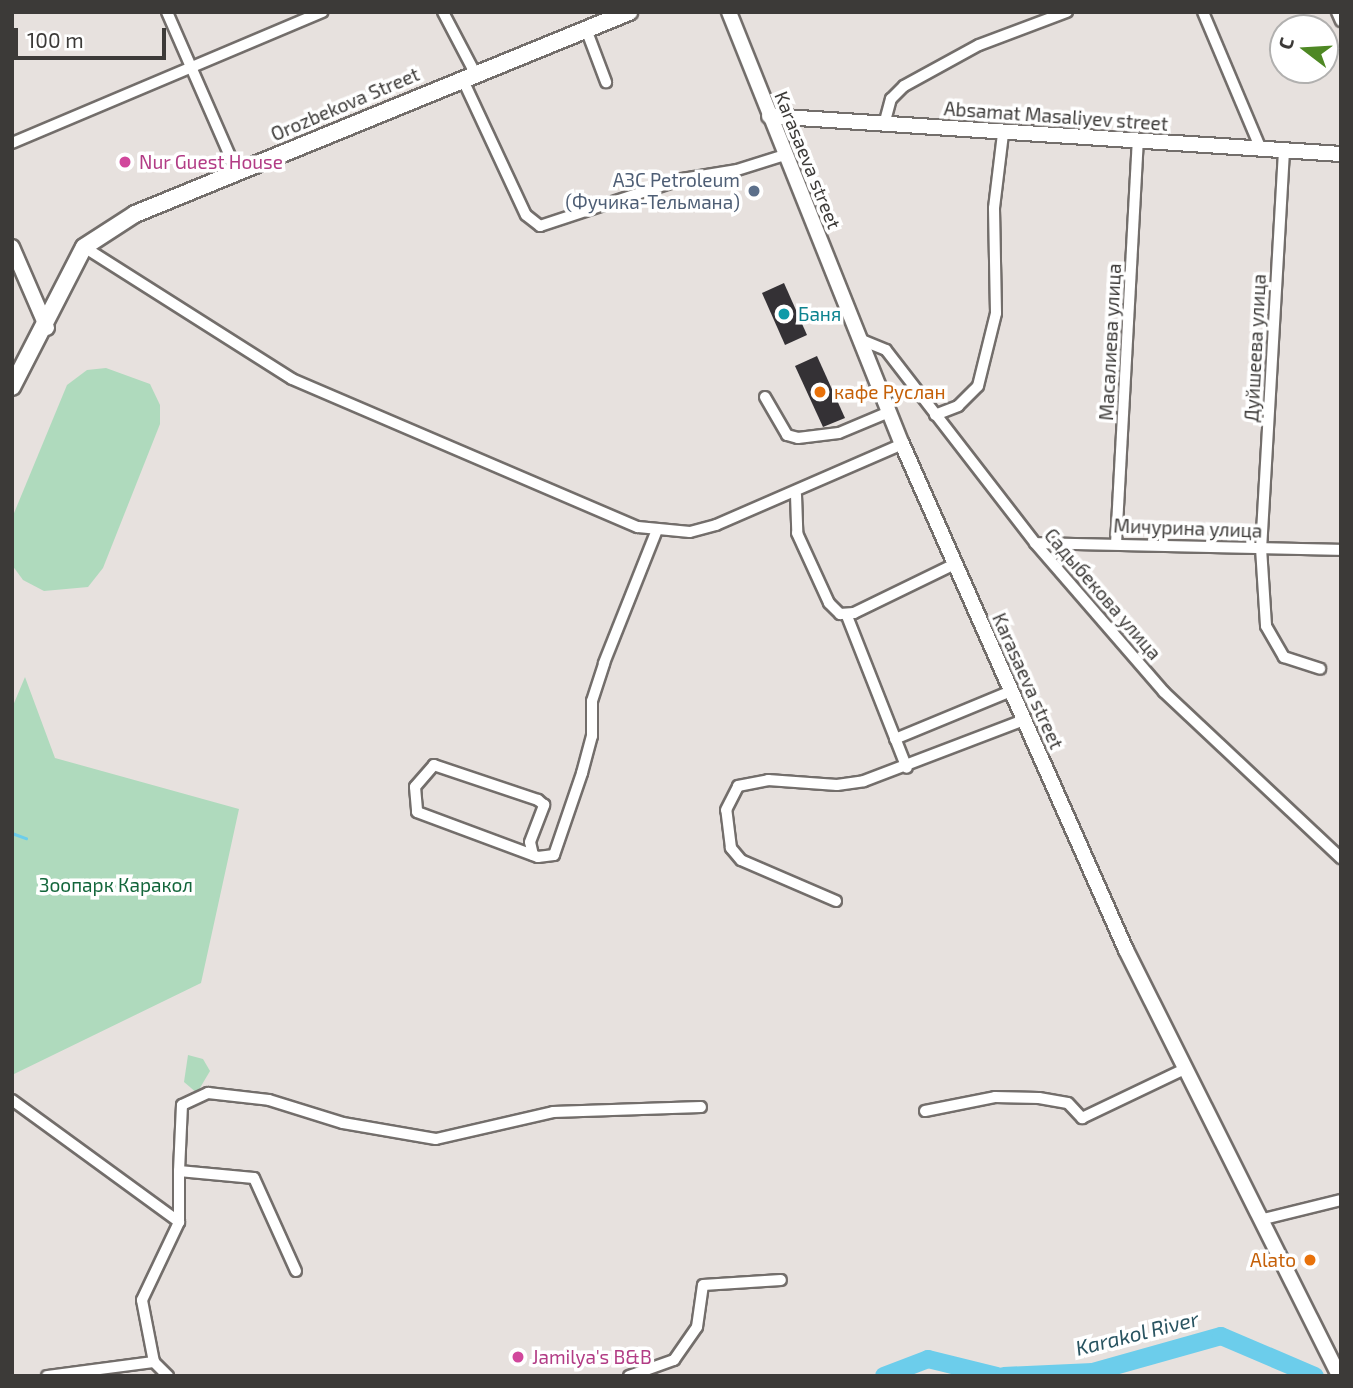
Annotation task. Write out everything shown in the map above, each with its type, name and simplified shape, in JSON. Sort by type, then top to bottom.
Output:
[{"type":"main road","name":"Orozbekova Street","points":[[84,247],[135,214],[468,75],[629,12]]},
{"type":"main road","points":[[12,387],[47,328],[84,247]]},
{"type":"street","points":[[167,12],[237,172]]},
{"type":"street","points":[[12,143],[322,12]]},
{"type":"street","points":[[443,12],[526,215],[540,226],[682,179],[785,155]]},
{"type":"street","name":"Karasaeva street","points":[[729,12],[902,444],[1126,950],[1264,1219],[1339,1376]]},
{"type":"street","points":[[885,121],[891,99],[904,86],[979,45],[1067,12]]},
{"type":"street","points":[[1203,12],[1261,149]]},
{"type":"street","points":[[1337,12],[1341,21]]},
{"type":"street","points":[[586,29],[606,82]]},
{"type":"street","name":"Absamat Masaliyev street","points":[[769,116],[885,121],[1003,134],[1341,154]]},
{"type":"street","points":[[936,415],[958,406],[978,386],[996,313],[994,208],[1003,134]]},
{"type":"street","name":"Масалиева улица","points":[[1116,544],[1139,141]]},
{"type":"street","name":"Дуйшеева улица","points":[[1284,151],[1261,548],[1266,626],[1283,657],[1320,669]]},
{"type":"street","points":[[12,247],[47,328]]},
{"type":"street","points":[[84,247],[292,379],[656,531],[716,525],[796,495],[902,444]]},
{"type":"street","name":"Садыбекова улица","points":[[859,339],[887,350],[1035,543],[1164,692],[1341,858]]},
{"type":"street","points":[[765,397],[787,435],[798,438],[839,433],[889,412]]},
{"type":"street","points":[[796,495],[797,533],[829,603],[846,615],[907,768]]},
{"type":"street","points":[[533,855],[530,842],[542,803],[434,765],[421,774],[412,799],[417,812],[533,855],[546,858],[559,848],[592,736],[592,701],[656,531]]},
{"type":"street","name":"Мичурина улица","points":[[1035,543],[1341,550]]},
{"type":"street","points":[[846,615],[955,564]]},
{"type":"street","points":[[895,739],[1011,691]]},
{"type":"street","points":[[836,901],[741,860],[731,848],[726,826],[729,800],[738,786],[749,781],[837,785],[907,768],[1024,720]]},
{"type":"street","points":[[925,1111],[995,1097],[1039,1098],[1068,1103],[1082,1118],[1187,1068]]},
{"type":"street","points":[[168,1376],[154,1362],[142,1300],[178,1222],[182,1105],[208,1093],[269,1100],[343,1123],[436,1139],[553,1112],[701,1107]]},
{"type":"street","points":[[12,1100],[178,1222]]},
{"type":"street","points":[[179,1171],[254,1178],[296,1271]]},
{"type":"street","points":[[1264,1219],[1341,1200]]},
{"type":"street","points":[[629,1376],[674,1360],[697,1327],[703,1285],[781,1280]]},
{"type":"street","points":[[47,1376],[154,1362]]},
{"type":"green space","points":[[106,368],[150,384],[160,405],[160,424],[103,568],[88,587],[44,591],[23,580],[12,565],[12,518],[67,385],[87,370]]},
{"type":"green space","name":"Зоопарк Каракол","points":[[25,677],[55,758],[239,809],[201,983],[12,1075],[12,708]]},
{"type":"green space","points":[[188,1055],[203,1059],[210,1071],[197,1093],[184,1082]]},
{"type":"building","name":"Баня","points":[[784,283],[807,335],[785,345],[762,293]]},
{"type":"building","name":"кафе Руслан","points":[[817,356],[845,418],[823,427],[795,366]]},
{"type":"waterway","points":[[12,833],[26,838]]},
{"type":"waterway","name":"Karakol River","points":[[1004,1376],[1093,1372],[1221,1336],[1315,1376]]},
{"type":"waterway","points":[[884,1376],[928,1359],[997,1376]]},
{"type":"place","name":"Nur Guest House","points":[[125,162]]},
{"type":"place","name":"АЗС Petroleum (Фучика-Тельмана)","points":[[754,191]]},
{"type":"place","name":"Баня","points":[[784,314]]},
{"type":"place","name":"кафе Руслан","points":[[820,392]]},
{"type":"place","name":"Alato","points":[[1310,1260]]},
{"type":"place","name":"Jamilya's B&B","points":[[518,1357]]}]
